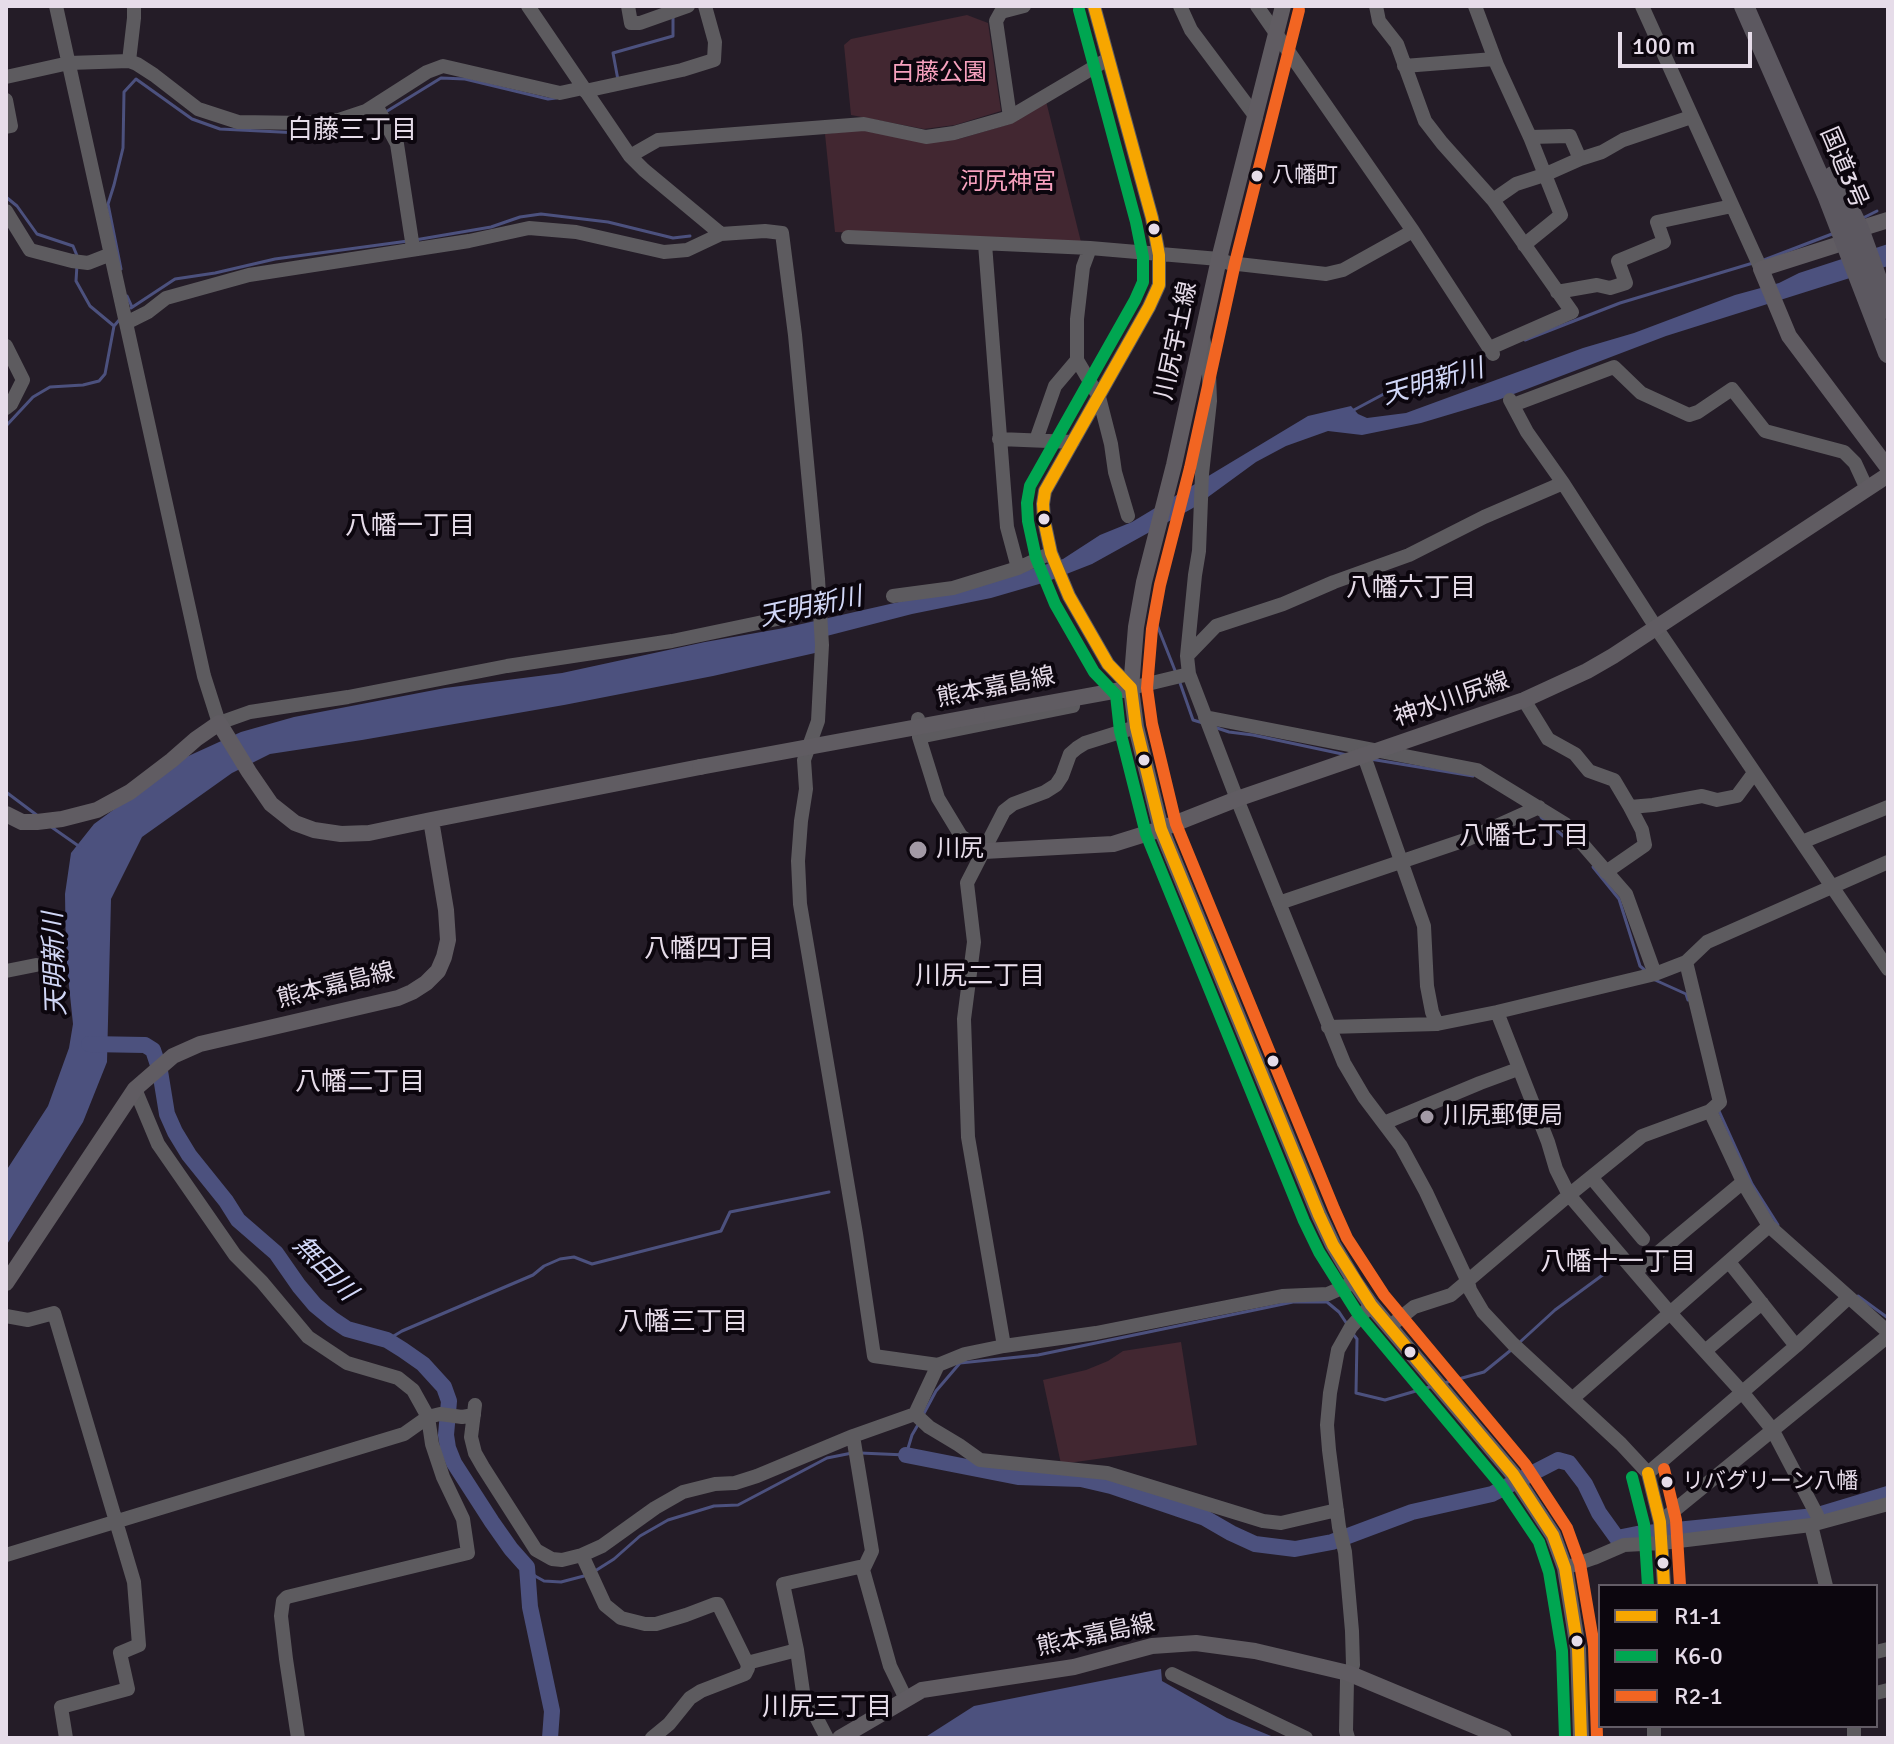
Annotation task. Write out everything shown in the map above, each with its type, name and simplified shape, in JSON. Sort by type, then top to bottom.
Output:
[{"type":"highway","name":"国道3号","points":[[1744,6],[1855,243],[1868,276],[1888,353]]},
{"type":"highway","name":"国道3号","points":[[1756,6],[1840,191],[1855,243]]},
{"type":"highway","name":"国道3号","points":[[1868,276],[1888,309]]},
{"type":"main road","name":"川尻宇土線","points":[[1131,688],[1136,627],[1154,541],[1219,259],[1283,6]]},
{"type":"main road","points":[[1888,220],[1855,243],[1764,276],[1789,336],[1888,468]]},
{"type":"main road","name":"神水川尻線","points":[[984,851],[1113,844],[1524,700],[1587,671],[1657,629],[1888,475]]},
{"type":"main road","points":[[1131,688],[1136,727],[1161,829],[1333,1245],[1371,1305],[1518,1479],[1553,1535],[1565,1568],[1578,1649],[1581,1738]]},
{"type":"main road","name":"熊本嘉島線","points":[[6,1283],[135,1089],[173,1056],[200,1044],[398,998],[426,983],[438,971],[448,940],[431,820],[1131,688]]},
{"type":"main road","points":[[6,814],[22,822],[37,822],[97,810],[130,792],[196,739],[223,728],[271,804],[295,823],[341,834],[369,833],[431,820]]},
{"type":"main road","name":"熊本嘉島線","points":[[840,1738],[922,1690],[1059,1670],[1152,1646],[1196,1643],[1255,1651],[1348,1673],[1504,1738]]},
{"type":"street","points":[[56,6],[204,676],[223,728],[250,712],[348,697],[507,666],[672,641],[820,611]]},
{"type":"street","points":[[129,61],[134,6]]},
{"type":"street","points":[[528,6],[630,156],[721,234]]},
{"type":"street","points":[[628,6],[631,23],[640,23],[688,6]]},
{"type":"street","points":[[6,77],[69,63],[129,61],[154,75],[198,109],[238,122],[339,120],[366,111],[427,72],[443,66],[560,93],[682,70],[714,60],[715,42],[705,6]]},
{"type":"street","points":[[1010,117],[996,21],[1001,12],[1024,6]]},
{"type":"street","points":[[1094,6],[1144,189],[1159,255],[1159,285],[1045,491],[1043,504],[1051,553],[1069,596],[1108,664],[1131,688]]},
{"type":"street","points":[[1180,6],[1191,30],[1256,117]]},
{"type":"street","points":[[1257,6],[1492,351],[1572,312],[1493,200],[1425,121],[1397,44],[1379,21],[1376,6]]},
{"type":"street","points":[[1475,6],[1494,59],[1561,215],[1524,245]]},
{"type":"street","points":[[1642,6],[1764,276]]},
{"type":"street","points":[[630,156],[658,140],[864,124],[926,137],[954,133],[1010,117],[1108,59]]},
{"type":"street","points":[[1404,66],[1494,59]]},
{"type":"street","points":[[6,100],[11,126],[6,127]]},
{"type":"street","points":[[376,105],[397,144],[413,248]]},
{"type":"street","points":[[1493,200],[1516,184],[1602,152],[1623,140],[1691,117]]},
{"type":"street","points":[[1530,137],[1570,136],[1580,159]]},
{"type":"street","points":[[1557,292],[1597,285],[1610,288],[1626,283],[1618,261],[1664,242],[1657,222],[1732,206]]},
{"type":"street","points":[[6,211],[30,250],[88,263],[111,254]]},
{"type":"street","points":[[126,323],[166,298],[249,275],[469,241],[529,228],[576,232],[664,252],[687,250],[721,234],[782,233],[795,335],[822,645],[818,721],[804,760],[806,789],[798,861],[800,904],[874,1356],[938,1365],[965,1354],[1004,1346],[1096,1333],[1282,1296],[1328,1294],[1355,1282]]},
{"type":"street","points":[[848,237],[1090,248],[1219,259],[1229,263],[1326,274],[1343,270],[1413,231]]},
{"type":"street","points":[[985,244],[1007,527],[1018,568]]},
{"type":"street","points":[[1090,248],[1083,267],[1077,319],[1077,360],[1099,397],[1128,516]]},
{"type":"street","points":[[1203,336],[1210,401],[1187,656],[1189,674],[1344,1063],[1364,1097],[1401,1146],[1483,1312],[1648,1473],[1661,1534],[1664,1584]]},
{"type":"street","points":[[6,346],[23,380],[6,408]]},
{"type":"street","points":[[1036,440],[1055,386],[1077,360]]},
{"type":"street","points":[[1867,489],[1855,463],[1844,452],[1765,431],[1732,389],[1689,415],[1641,393],[1614,367],[1512,402],[1527,432],[1657,629],[1888,969]]},
{"type":"street","points":[[999,439],[1073,442]]},
{"type":"street","points":[[1187,656],[1216,626],[1283,604],[1409,555],[1484,517],[1563,483]]},
{"type":"street","points":[[893,596],[953,588],[1018,568],[1051,553]]},
{"type":"street","points":[[984,851],[961,836],[938,798],[919,737],[918,719],[1095,686],[1131,688],[1189,674]]},
{"type":"street","points":[[1524,700],[1548,739],[1575,754],[1589,771],[1614,780],[1642,830],[1645,845],[1606,872]]},
{"type":"street","points":[[1205,717],[1371,754],[1477,770],[1565,824],[1626,894],[1655,974]]},
{"type":"street","points":[[1004,1346],[968,1137],[964,1019],[974,942],[967,883],[1004,811],[1056,785],[1070,754],[1077,748],[1136,727]]},
{"type":"street","points":[[1371,754],[1424,926],[1427,986],[1437,1024]]},
{"type":"street","points":[[1630,807],[1702,796],[1717,800],[1737,796],[1754,773]]},
{"type":"street","points":[[1279,903],[1468,839],[1539,807]]},
{"type":"street","points":[[1802,842],[1888,807]]},
{"type":"street","points":[[1328,1027],[1437,1024],[1655,974],[1686,962],[1707,942],[1888,862]]},
{"type":"street","points":[[1389,1327],[1414,1307],[1451,1295],[1642,1136],[1710,1111],[1720,1102],[1686,962]]},
{"type":"street","points":[[6,971],[36,965]]},
{"type":"street","points":[[1497,1012],[1556,1169],[1569,1195],[1772,1429],[1814,1520],[1826,1584]]},
{"type":"street","points":[[1384,1123],[1518,1069]]},
{"type":"street","points":[[135,1089],[166,1157],[235,1255],[308,1337],[347,1363],[398,1378],[413,1390],[432,1416],[432,1444],[443,1477],[463,1519],[468,1553],[287,1597],[283,1601],[281,1616],[298,1738]]},
{"type":"street","points":[[1661,1534],[1772,1429],[1888,1334],[1769,1226],[1743,1182],[1710,1111]]},
{"type":"street","points":[[1591,1177],[1643,1239]]},
{"type":"street","points":[[1635,1272],[1743,1182]]},
{"type":"street","points":[[1572,1399],[1769,1226]]},
{"type":"street","points":[[1729,1262],[1796,1346]]},
{"type":"street","points":[[1648,1473],[1848,1298]]},
{"type":"street","points":[[1705,1351],[1762,1303]]},
{"type":"street","points":[[1348,1738],[1348,1673],[1353,1665],[1345,1552],[1339,1527],[1327,1425],[1338,1350],[1351,1327],[1371,1305]]},
{"type":"street","points":[[6,1316],[28,1320],[54,1313],[134,1582],[139,1645],[120,1653],[128,1689],[61,1707],[66,1738]]},
{"type":"street","points":[[6,1555],[404,1434],[432,1416],[462,1417],[473,1412],[471,1437],[475,1453],[536,1550],[552,1559],[562,1560],[602,1546],[683,1492],[757,1476],[915,1414],[938,1365]]},
{"type":"street","points":[[915,1414],[929,1427],[980,1460],[1107,1473],[1263,1521],[1281,1523],[1337,1510]]},
{"type":"street","points":[[854,1439],[872,1551],[863,1570],[890,1666],[906,1699]]},
{"type":"street","points":[[1565,1568],[1661,1534],[1814,1520],[1888,1504]]},
{"type":"street","points":[[582,1555],[605,1605],[621,1618],[656,1624],[718,1604],[747,1663],[745,1674],[690,1698],[669,1724],[652,1738]]},
{"type":"street","points":[[827,1738],[803,1692],[783,1584],[859,1567],[863,1570]]},
{"type":"street","points":[[747,1663],[797,1650]]},
{"type":"street","points":[[1172,1674],[1306,1738]]},
{"type":"green space","name":"白藤公園","points":[[967,15],[988,23],[1001,111],[955,125],[924,129],[851,115],[844,45],[851,39]]},
{"type":"green space","name":"河尻神宮","points":[[1046,101],[1081,242],[835,232],[825,134],[862,130],[925,143],[959,139],[1013,123]]},
{"type":"green space","points":[[1181,1342],[1197,1445],[1061,1464],[1043,1380],[1086,1370],[1123,1351]]},
{"type":"water","points":[[1888,244],[1888,266],[1666,336],[1498,400],[1421,423],[1362,435],[1328,431],[1286,446],[1256,462],[1193,508],[1092,564],[1046,582],[815,639],[815,653],[564,705],[270,754],[232,773],[142,837],[111,899],[107,1062],[83,1122],[6,1246],[6,1171],[48,1106],[69,1048],[73,1024],[66,957],[65,894],[71,853],[94,824],[184,758],[241,732],[294,717],[445,688],[562,673],[966,590],[1063,559],[1100,535],[1132,522],[1308,416],[1351,406],[1367,418],[1406,413],[1583,348]]},
{"type":"water","points":[[1161,1669],[1162,1681],[1227,1718],[1276,1738],[924,1738],[974,1706]]},
{"type":"waterway","points":[[618,80],[613,53],[673,36],[673,18]]},
{"type":"waterway","points":[[384,113],[441,78],[465,79],[548,99],[556,98]]},
{"type":"waterway","points":[[121,269],[108,204],[123,148],[124,92],[136,79],[192,119],[220,129],[300,133],[338,128],[378,117]]},
{"type":"waterway","points":[[6,197],[17,206],[37,234],[73,246],[78,258]]},
{"type":"waterway","points":[[1863,218],[1877,211]]},
{"type":"waterway","points":[[415,240],[491,227],[541,214],[608,222],[673,238],[690,236]]},
{"type":"waterway","points":[[1764,260],[1832,234]]},
{"type":"waterway","points":[[131,308],[175,279],[275,259],[408,241]]},
{"type":"waterway","points":[[1525,340],[1620,303],[1753,263]]},
{"type":"waterway","points":[[77,265],[76,281],[90,306],[114,326]]},
{"type":"waterway","points":[[127,296],[132,307]]},
{"type":"waterway","points":[[6,426],[33,397],[50,387],[99,381],[105,374],[114,326],[120,319]]},
{"type":"waterway","name":"天明新川","points":[[1352,411],[1395,388],[1485,355]]},
{"type":"waterway","points":[[1157,625],[1176,673]]},
{"type":"waterway","points":[[1179,680],[1193,720],[1203,723]]},
{"type":"waterway","points":[[1214,727],[1347,755]]},
{"type":"waterway","points":[[1370,759],[1473,776]]},
{"type":"waterway","points":[[6,792],[38,816]]},
{"type":"waterway","points":[[1541,817],[1575,846]]},
{"type":"waterway","points":[[50,826],[80,847]]},
{"type":"waterway","points":[[1593,867],[1619,899],[1640,966],[1647,972]]},
{"type":"waterway","points":[[1655,980],[1686,994],[1688,1000]]},
{"type":"waterway","name":"無田川","points":[[89,1044],[145,1045],[153,1050],[167,1114],[175,1132],[238,1220],[276,1253],[315,1305],[332,1319],[347,1329],[387,1340],[423,1364],[444,1387],[449,1401],[446,1435],[454,1463],[492,1522],[527,1567],[530,1607],[552,1711],[550,1738]]},
{"type":"waterway","points":[[1719,1111],[1752,1184],[1778,1225]]},
{"type":"waterway","points":[[387,1340],[533,1275],[560,1259],[574,1257],[592,1264],[721,1231],[730,1212],[829,1192]]},
{"type":"waterway","points":[[1520,1342],[1555,1310],[1604,1274]]},
{"type":"waterway","points":[[1858,1296],[1888,1318]]},
{"type":"waterway","points":[[922,1417],[936,1391],[960,1363],[1038,1355],[1293,1302],[1327,1302],[1347,1324]]},
{"type":"waterway","points":[[1353,1334],[1357,1339],[1356,1393],[1385,1400],[1433,1386]]},
{"type":"waterway","points":[[1444,1383],[1484,1372],[1511,1350]]},
{"type":"waterway","points":[[860,1453],[906,1455],[919,1423]]},
{"type":"waterway","points":[[595,1571],[640,1536],[668,1520],[714,1506],[738,1505],[827,1458],[852,1453]]},
{"type":"waterway","points":[[906,1455],[1018,1477],[1081,1479],[1111,1486],[1205,1518],[1255,1544],[1295,1549],[1332,1542],[1412,1512],[1492,1494],[1558,1460],[1569,1463],[1585,1484],[1599,1513],[1617,1538],[1815,1516],[1888,1494]]},
{"type":"waterway","points":[[527,1567],[544,1581],[561,1582],[584,1576]]},
{"type":"transit line","name":"R1-1","points":[[1094,6],[1152,218],[1159,255],[1159,285],[1045,491],[1044,520],[1051,553],[1069,596],[1108,664],[1131,688],[1136,727],[1161,829],[1333,1245],[1371,1305],[1513,1474],[1553,1535],[1565,1568],[1578,1649],[1581,1738]]},
{"type":"transit line","name":"K6-0","points":[[1079,10],[1136,222],[1143,257],[1143,282],[1030,486],[1028,521],[1036,558],[1055,604],[1094,672],[1116,695],[1120,731],[1146,834],[1319,1252],[1358,1314],[1500,1484],[1539,1542],[1549,1572],[1562,1651],[1565,1738]]},
{"type":"transit line","name":"R2-1","points":[[1299,10],[1235,263],[1190,468],[1160,585],[1152,629],[1147,688],[1152,724],[1176,824],[1347,1238],[1384,1295],[1525,1464],[1567,1528],[1580,1564],[1594,1646],[1597,1737]]},
{"type":"transit line","name":"R2-1","points":[[1664,1469],[1676,1520],[1680,1584]]},
{"type":"transit line","name":"R1-1","points":[[1648,1473],[1660,1522],[1664,1584]]},
{"type":"transit line","name":"K6-0","points":[[1632,1477],[1644,1524],[1648,1584]]},
{"type":"place","name":"八幡町","points":[[1257,176]]},
{"type":"place","name":"川尻","points":[[918,850]]},
{"type":"place","name":"川尻郵便局","points":[[1427,1117]]},
{"type":"place","name":"リバグリーン八幡","points":[[1667,1482]]},
{"type":"district","name":"白藤三丁目","points":[[352,131]]},
{"type":"district","name":"八幡一丁目","points":[[410,527]]},
{"type":"district","name":"八幡六丁目","points":[[1411,589]]},
{"type":"district","name":"八幡七丁目","points":[[1524,837]]},
{"type":"district","name":"八幡四丁目","points":[[709,950]]},
{"type":"district","name":"川尻二丁目","points":[[980,977]]},
{"type":"district","name":"八幡二丁目","points":[[360,1083]]},
{"type":"district","name":"八幡十一丁目","points":[[1618,1263]]},
{"type":"district","name":"八幡三丁目","points":[[683,1323]]},
{"type":"district","name":"川尻三丁目","points":[[827,1708]]}]
